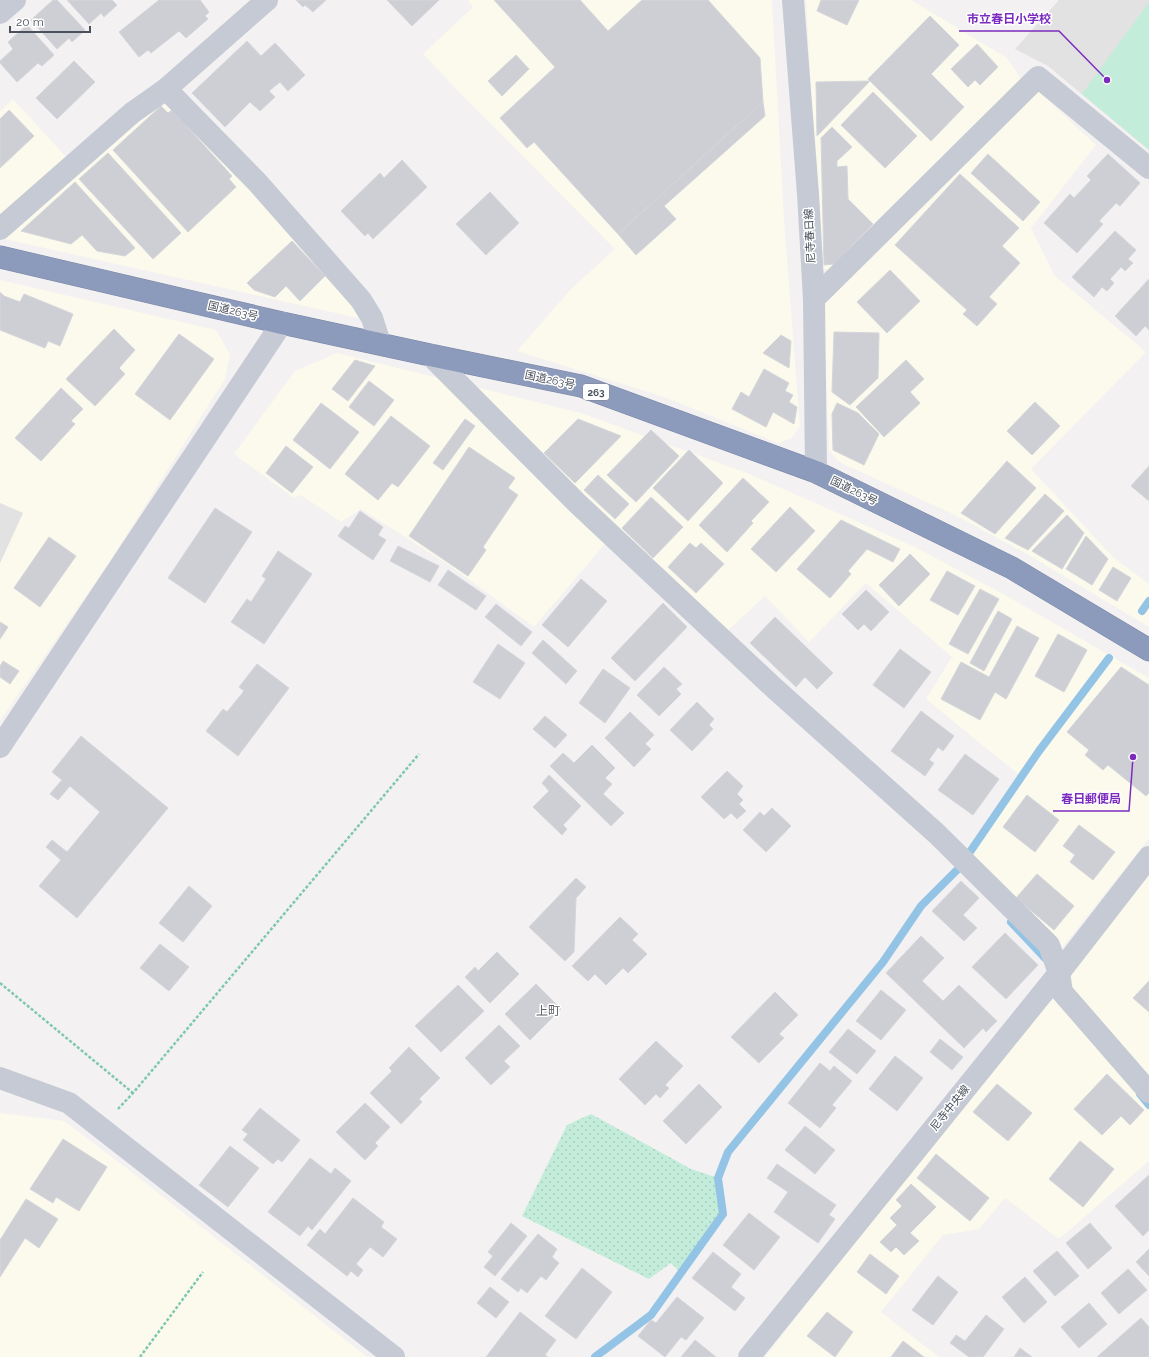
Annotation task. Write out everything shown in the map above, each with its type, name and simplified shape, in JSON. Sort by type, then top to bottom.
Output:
[{"type":"highway","name":"国道263号","points":[[0,257],[282,323],[581,386],[816,472],[1012,568],[1149,650]]},
{"type":"street","points":[[0,13],[15,0]]},
{"type":"street","points":[[0,229],[132,113],[166,89],[267,0]]},
{"type":"street","name":"尼寺春日線","points":[[793,0],[808,194],[814,299],[816,472]]},
{"type":"street","points":[[814,299],[1038,77],[1149,168]]},
{"type":"street","points":[[166,89],[257,182],[361,300],[372,318],[380,343]]},
{"type":"street","points":[[0,747],[282,323]]},
{"type":"street","points":[[430,355],[577,503],[773,687],[965,861],[1049,945],[1059,973],[1062,992],[1149,1092]]},
{"type":"street","name":"尼寺中央線","points":[[749,1357],[1059,973],[1149,857]]},
{"type":"street","points":[[0,1078],[69,1102],[394,1357]]},
{"type":"path","points":[[101,1127],[132,1093],[419,754]]},
{"type":"path","points":[[0,983],[132,1093]]},
{"type":"path","points":[[140,1357],[203,1272]]},
{"type":"shaded area","points":[[468,0],[772,0],[784,219],[800,426],[792,438],[778,443],[664,397],[517,351],[571,289],[615,249],[423,54],[473,7]]},
{"type":"shaded area","points":[[806,0],[911,0],[1007,58],[1022,80],[834,270],[820,269]]},
{"type":"shaded area","points":[[1059,0],[1149,0],[1149,150],[1048,66],[1015,49]]},
{"type":"shaded area","points":[[176,88],[350,275],[358,318],[0,238],[0,111],[13,99],[79,171]]},
{"type":"shaded area","points":[[1035,88],[1096,145],[1031,228],[1054,275],[1146,352],[1031,469],[1113,557],[1149,584],[1149,627],[1027,554],[955,515],[841,463],[829,451],[823,302]]},
{"type":"shaded area","points":[[0,280],[216,330],[230,354],[225,379],[110,561],[0,721],[0,563],[23,513],[0,503]]},
{"type":"shaded area","points":[[337,353],[581,413],[747,473],[915,547],[1005,595],[1149,678],[1149,838],[1061,949],[970,857],[1024,779],[926,699],[952,657],[866,583],[809,642],[765,596],[723,635],[615,532],[534,627],[449,565],[361,509],[341,522],[301,495],[294,498],[234,454],[295,371]]},
{"type":"shaded area","points":[[0,503],[23,513],[0,563]]},
{"type":"shaded area","points":[[1149,874],[1149,1161],[1059,1239],[1005,1198],[979,1229],[943,1235],[881,1312],[939,1357],[765,1357],[934,1141]]},
{"type":"shaded area","points":[[0,1113],[64,1121],[367,1357],[0,1357]]},
{"type":"green space","points":[[1149,2],[1149,150],[1082,94]]},
{"type":"green space","points":[[591,1114],[691,1169],[718,1178],[723,1214],[681,1273],[671,1263],[649,1279],[522,1216],[567,1125]]},
{"type":"building","points":[[53,0],[57,0],[85,30],[72,42],[69,38],[57,49],[31,20]]},
{"type":"building","points":[[67,0],[112,0],[117,5],[104,17],[101,13],[89,24]]},
{"type":"building","points":[[159,0],[200,0],[209,12],[205,16],[208,19],[186,38],[179,31],[151,53],[148,50],[139,57],[119,32]]},
{"type":"building","points":[[296,0],[326,0],[313,12],[305,5],[303,7]]},
{"type":"building","points":[[387,0],[439,0],[412,26]]},
{"type":"building","points":[[494,0],[580,0],[608,31],[642,0],[708,0],[760,58],[763,102],[618,234],[534,142],[527,148],[500,118],[555,67]]},
{"type":"building","points":[[821,0],[859,0],[847,25],[817,11]]},
{"type":"building","points":[[930,16],[959,45],[931,74],[964,107],[931,141],[868,79]]},
{"type":"building","points":[[27,25],[54,55],[42,66],[38,63],[17,82],[0,63],[0,61],[13,49],[8,42]]},
{"type":"building","points":[[247,41],[261,56],[275,43],[305,75],[288,91],[280,82],[269,91],[275,97],[260,111],[250,102],[225,127],[192,93]]},
{"type":"building","points":[[977,44],[998,67],[980,85],[975,80],[968,87],[951,69]]},
{"type":"building","points":[[516,55],[529,69],[502,96],[488,81]]},
{"type":"building","points":[[74,61],[95,82],[57,119],[36,98]]},
{"type":"building","points":[[870,81],[817,136],[816,82]]},
{"type":"building","points":[[873,92],[917,136],[885,168],[841,125]]},
{"type":"building","points":[[763,102],[765,116],[664,206],[676,219],[636,255],[618,234]]},
{"type":"building","points":[[161,106],[168,113],[172,110],[232,176],[229,179],[236,187],[188,232],[113,150]]},
{"type":"building","points":[[9,110],[34,136],[0,168],[0,119]]},
{"type":"building","points":[[832,127],[852,147],[837,161],[837,167],[847,166],[848,199],[873,224],[834,264],[824,265],[821,138]]},
{"type":"building","points":[[108,153],[181,233],[153,259],[79,179]]},
{"type":"building","points":[[988,154],[1040,202],[1023,221],[971,173]]},
{"type":"building","points":[[1108,154],[1140,183],[1120,206],[1116,203],[1099,221],[1103,224],[1077,253],[1044,223],[1070,194],[1074,198],[1091,180],[1087,176]]},
{"type":"building","points":[[402,160],[427,187],[373,239],[368,233],[365,236],[341,211],[380,173],[384,178]]},
{"type":"building","points":[[960,174],[1019,228],[1002,246],[1020,263],[989,297],[997,304],[977,326],[963,314],[967,310],[895,245]]},
{"type":"building","points":[[75,182],[135,248],[125,256],[97,251],[82,235],[71,244],[21,231]]},
{"type":"building","points":[[490,192],[519,223],[486,255],[456,224]]},
{"type":"building","points":[[1115,231],[1136,250],[1128,259],[1133,263],[1125,271],[1121,267],[1110,279],[1114,283],[1107,291],[1102,287],[1094,297],[1072,277]]},
{"type":"building","points":[[292,241],[325,276],[300,301],[286,286],[275,297],[254,290],[247,283]]},
{"type":"building","points":[[890,270],[920,301],[887,333],[857,302]]},
{"type":"building","points":[[1149,279],[1149,330],[1145,326],[1136,336],[1115,316]]},
{"type":"building","points":[[0,292],[4,296],[20,302],[24,294],[73,314],[60,346],[48,341],[45,348],[0,330]]},
{"type":"building","points":[[114,329],[135,350],[119,368],[125,374],[95,406],[66,379]]},
{"type":"building","points":[[834,332],[879,333],[878,378],[850,405],[832,392]]},
{"type":"building","points":[[179,334],[214,359],[170,420],[135,394]]},
{"type":"building","points":[[781,335],[791,341],[789,368],[763,353]]},
{"type":"building","points":[[355,360],[375,366],[348,401],[332,389]]},
{"type":"building","points":[[906,360],[924,379],[910,392],[920,403],[884,437],[856,407]]},
{"type":"building","points":[[764,369],[789,383],[785,391],[793,395],[789,402],[797,407],[794,424],[773,412],[766,427],[732,409],[741,392],[749,397]]},
{"type":"building","points":[[369,381],[394,400],[374,426],[349,407]]},
{"type":"building","points":[[61,388],[83,409],[71,421],[75,424],[41,461],[15,438]]},
{"type":"building","points":[[1035,402],[1060,426],[1032,455],[1007,431]]},
{"type":"building","points":[[321,403],[359,432],[330,469],[293,440]]},
{"type":"building","points":[[837,403],[858,413],[879,434],[864,465],[833,450],[832,414]]},
{"type":"building","points":[[391,416],[430,446],[398,487],[392,483],[378,500],[345,474]]},
{"type":"building","points":[[465,419],[475,426],[443,470],[433,463]]},
{"type":"building","points":[[578,419],[621,436],[575,483],[544,453]]},
{"type":"building","points":[[651,430],[679,456],[636,502],[607,475]]},
{"type":"building","points":[[286,446],[313,467],[292,493],[266,473]]},
{"type":"building","points":[[469,447],[515,478],[508,488],[518,495],[483,547],[486,550],[468,576],[409,536]]},
{"type":"building","points":[[689,450],[723,483],[688,521],[653,488]]},
{"type":"building","points":[[1007,461],[1036,488],[995,534],[961,513]]},
{"type":"building","points":[[1149,466],[1149,501],[1131,486]]},
{"type":"building","points":[[598,475],[629,504],[615,519],[584,490]]},
{"type":"building","points":[[743,478],[769,502],[751,521],[753,523],[727,552],[699,525]]},
{"type":"building","points":[[1045,494],[1064,511],[1028,550],[1005,538]]},
{"type":"building","points":[[651,497],[683,527],[653,558],[622,528]]},
{"type":"building","points":[[790,507],[815,531],[776,572],[751,549]]},
{"type":"building","points":[[215,508],[252,532],[205,603],[168,578]]},
{"type":"building","points":[[360,511],[383,527],[378,535],[386,540],[373,560],[338,536],[345,526],[349,528]]},
{"type":"building","points":[[1067,515],[1084,533],[1062,569],[1032,551]]},
{"type":"building","points":[[841,520],[900,549],[893,562],[867,549],[848,571],[851,574],[830,598],[797,569]]},
{"type":"building","points":[[1086,536],[1108,559],[1092,585],[1066,569]]},
{"type":"building","points":[[49,537],[76,556],[40,607],[14,588]]},
{"type":"building","points":[[690,543],[696,548],[701,543],[724,564],[696,593],[668,567]]},
{"type":"building","points":[[398,546],[439,566],[430,582],[390,561]]},
{"type":"building","points":[[278,551],[312,574],[264,644],[231,622],[247,599],[251,602],[266,579],[262,576]]},
{"type":"building","points":[[910,554],[930,574],[899,606],[879,585]]},
{"type":"building","points":[[1113,567],[1131,578],[1117,601],[1099,590]]},
{"type":"building","points":[[448,570],[486,596],[476,610],[438,585]]},
{"type":"building","points":[[947,571],[975,586],[958,615],[930,600]]},
{"type":"building","points":[[581,579],[607,601],[568,647],[542,625]]},
{"type":"building","points":[[980,589],[999,599],[968,654],[949,644]]},
{"type":"building","points":[[866,590],[889,612],[871,631],[864,624],[858,630],[842,614]]},
{"type":"building","points":[[663,603],[687,627],[635,681],[611,658]]},
{"type":"building","points":[[496,604],[532,632],[521,646],[485,617]]},
{"type":"building","points":[[998,611],[1012,619],[984,671],[970,663]]},
{"type":"building","points":[[775,617],[833,673],[817,689],[805,677],[796,687],[750,643]]},
{"type":"building","points":[[0,622],[8,627],[0,639]]},
{"type":"building","points":[[1017,626],[1039,638],[1006,699],[995,692],[980,720],[941,699],[961,662],[989,677]]},
{"type":"building","points":[[1058,634],[1087,650],[1064,692],[1035,676]]},
{"type":"building","points":[[543,640],[577,671],[566,684],[532,653]]},
{"type":"building","points":[[498,644],[525,663],[500,699],[473,682]]},
{"type":"building","points":[[900,649],[931,672],[904,708],[873,685]]},
{"type":"building","points":[[3,661],[19,671],[10,684],[0,677],[0,666]]},
{"type":"building","points":[[257,664],[289,688],[238,756],[206,731],[223,709],[227,712],[244,691],[239,687]]},
{"type":"building","points":[[664,667],[682,684],[676,689],[681,694],[659,716],[637,695]]},
{"type":"building","points":[[1121,667],[1149,685],[1149,793],[1146,796],[1108,765],[1103,770],[1085,755],[1089,750],[1067,732]]},
{"type":"building","points":[[603,669],[630,688],[605,723],[579,703]]},
{"type":"building","points":[[697,702],[714,719],[709,725],[713,729],[692,751],[670,730]]},
{"type":"building","points":[[921,711],[954,736],[943,751],[938,747],[929,760],[934,763],[925,776],[891,751]]},
{"type":"building","points":[[630,712],[654,735],[645,744],[651,749],[634,767],[605,738]]},
{"type":"building","points":[[545,716],[567,735],[555,748],[533,729]]},
{"type":"building","points":[[81,736],[168,808],[77,918],[39,886],[61,860],[46,847],[52,840],[67,852],[100,812],[70,786],[58,800],[50,794],[62,780],[52,772]]},
{"type":"building","points":[[592,745],[615,768],[605,778],[612,784],[603,794],[624,813],[611,826],[550,766],[563,753],[574,763]]},
{"type":"building","points":[[965,754],[999,779],[973,815],[938,790]]},
{"type":"building","points":[[727,771],[743,786],[737,794],[743,800],[739,804],[746,811],[737,819],[731,813],[724,819],[701,797]]},
{"type":"building","points":[[549,775],[581,806],[563,825],[567,829],[562,835],[533,807],[549,791],[542,783]]},
{"type":"building","points":[[1027,795],[1059,820],[1035,852],[1003,827]]},
{"type":"building","points":[[772,808],[791,826],[766,852],[743,830],[760,812],[764,816]]},
{"type":"building","points":[[1079,825],[1115,852],[1093,880],[1070,862],[1075,855],[1063,846]]},
{"type":"building","points":[[1037,874],[1074,906],[1054,930],[1016,898]]},
{"type":"building","points":[[576,878],[586,887],[576,898],[574,952],[565,961],[529,927]]},
{"type":"building","points":[[961,881],[979,898],[963,915],[977,928],[964,941],[932,911]]},
{"type":"building","points":[[189,886],[212,906],[183,942],[159,923]]},
{"type":"building","points":[[620,917],[638,934],[632,940],[647,954],[628,973],[623,968],[606,985],[595,974],[588,981],[572,966]]},
{"type":"building","points":[[1005,933],[1038,965],[1006,999],[972,967]]},
{"type":"building","points":[[921,936],[944,958],[922,981],[943,1001],[959,985],[997,1021],[986,1032],[983,1028],[964,1048],[886,973]]},
{"type":"building","points":[[160,944],[189,967],[169,991],[140,968]]},
{"type":"building","points":[[497,952],[519,974],[490,1003],[465,977],[475,967],[478,971]]},
{"type":"building","points":[[1149,981],[1149,1012],[1133,998]]},
{"type":"building","points":[[536,984],[561,1009],[530,1040],[505,1014]]},
{"type":"building","points":[[458,985],[484,1011],[441,1052],[415,1026]]},
{"type":"building","points":[[881,990],[906,1010],[881,1040],[856,1021]]},
{"type":"building","points":[[775,992],[798,1015],[779,1034],[784,1038],[759,1063],[731,1037]]},
{"type":"building","points":[[499,1025],[520,1046],[504,1061],[510,1067],[491,1085],[465,1058]]},
{"type":"building","points":[[848,1029],[876,1051],[857,1074],[829,1052]]},
{"type":"building","points":[[940,1039],[963,1057],[952,1070],[930,1052]]},
{"type":"building","points":[[656,1041],[683,1066],[665,1085],[669,1088],[660,1098],[656,1094],[645,1105],[619,1079]]},
{"type":"building","points":[[409,1047],[440,1078],[419,1099],[422,1102],[401,1124],[370,1093],[392,1071],[389,1068]]},
{"type":"building","points":[[895,1056],[923,1078],[897,1111],[869,1089]]},
{"type":"building","points":[[820,1063],[830,1071],[834,1066],[852,1081],[832,1105],[836,1108],[820,1128],[788,1103]]},
{"type":"building","points":[[1107,1074],[1144,1110],[1130,1125],[1121,1116],[1102,1135],[1074,1109]]},
{"type":"building","points":[[699,1084],[722,1107],[686,1144],[663,1121]]},
{"type":"building","points":[[997,1084],[1032,1113],[1008,1141],[973,1112]]},
{"type":"building","points":[[365,1103],[390,1127],[375,1143],[378,1146],[365,1160],[336,1132]]},
{"type":"building","points":[[260,1108],[300,1140],[282,1162],[278,1159],[273,1164],[243,1140],[248,1134],[242,1130]]},
{"type":"building","points":[[805,1126],[835,1150],[815,1174],[785,1150]]},
{"type":"building","points":[[63,1139],[107,1167],[79,1211],[56,1197],[53,1203],[30,1189]]},
{"type":"building","points":[[1080,1141],[1114,1169],[1083,1207],[1049,1179]]},
{"type":"building","points":[[230,1146],[259,1168],[228,1207],[199,1185]]},
{"type":"building","points":[[936,1154],[989,1198],[970,1221],[917,1178]]},
{"type":"building","points":[[310,1158],[331,1174],[335,1168],[351,1181],[312,1230],[308,1226],[300,1236],[268,1212]]},
{"type":"building","points":[[777,1164],[836,1205],[829,1215],[835,1219],[818,1243],[774,1212],[788,1192],[767,1178]]},
{"type":"building","points":[[1149,1175],[1149,1230],[1143,1236],[1115,1206]]},
{"type":"building","points":[[911,1184],[936,1207],[910,1233],[919,1241],[904,1255],[896,1247],[891,1252],[880,1242],[897,1225],[890,1218],[902,1206],[896,1200]]},
{"type":"building","points":[[353,1198],[384,1222],[381,1227],[397,1239],[383,1257],[370,1247],[356,1264],[363,1270],[358,1277],[351,1271],[347,1276],[307,1245],[320,1229],[325,1234]]},
{"type":"building","points":[[26,1199],[58,1219],[39,1248],[25,1238],[0,1277],[0,1240]]},
{"type":"building","points":[[749,1213],[780,1237],[754,1270],[723,1245]]},
{"type":"building","points":[[511,1223],[527,1236],[495,1276],[484,1267],[493,1256],[488,1252]]},
{"type":"building","points":[[1090,1223],[1112,1248],[1088,1269],[1066,1243]]},
{"type":"building","points":[[538,1234],[557,1249],[552,1257],[559,1263],[546,1280],[541,1276],[527,1293],[521,1288],[518,1292],[501,1279]]},
{"type":"building","points":[[1149,1249],[1149,1276],[1136,1262]]},
{"type":"building","points":[[1057,1251],[1079,1276],[1055,1296],[1033,1271]]},
{"type":"building","points":[[713,1252],[741,1274],[731,1287],[745,1298],[735,1311],[692,1278]]},
{"type":"building","points":[[870,1254],[899,1276],[886,1294],[857,1272]]},
{"type":"building","points":[[582,1268],[612,1292],[576,1339],[545,1316]]},
{"type":"building","points":[[1128,1269],[1147,1290],[1119,1314],[1101,1293]]},
{"type":"building","points":[[938,1276],[958,1292],[933,1325],[912,1310]]},
{"type":"building","points":[[1025,1277],[1047,1302],[1024,1323],[1002,1297]]},
{"type":"building","points":[[490,1287],[509,1302],[496,1318],[477,1303]]},
{"type":"building","points":[[677,1297],[704,1318],[686,1340],[681,1337],[665,1357],[638,1336],[651,1320],[656,1323]]},
{"type":"building","points":[[1089,1303],[1107,1324],[1079,1348],[1061,1327]]},
{"type":"building","points":[[520,1312],[556,1340],[545,1355],[548,1357],[486,1357]]},
{"type":"building","points":[[827,1312],[853,1332],[835,1357],[807,1336]]},
{"type":"building","points":[[986,1315],[1004,1329],[983,1357],[969,1357],[950,1343],[956,1335],[965,1341]]},
{"type":"building","points":[[1141,1318],[1149,1327],[1149,1357],[1097,1357]]},
{"type":"building","points":[[695,1340],[716,1357],[681,1357]]},
{"type":"building","points":[[903,1341],[924,1357],[891,1357]]},
{"type":"building","points":[[1020,1348],[1032,1357],[1014,1357]]},
{"type":"waterway","points":[[1142,611],[1149,601]]},
{"type":"waterway","points":[[595,1357],[651,1315],[723,1214],[718,1178],[728,1152],[883,962],[921,906],[959,868],[1039,751],[1109,658]]},
{"type":"waterway","points":[[1011,922],[1045,958]]},
{"type":"waterway","points":[[1140,1094],[1149,1105]]},
{"type":"place","name":"市立春日小学校","points":[[1107,80]]},
{"type":"place","name":"春日郵便局","points":[[1133,757]]},
{"type":"district","name":"上町","points":[[548,1011]]}]
